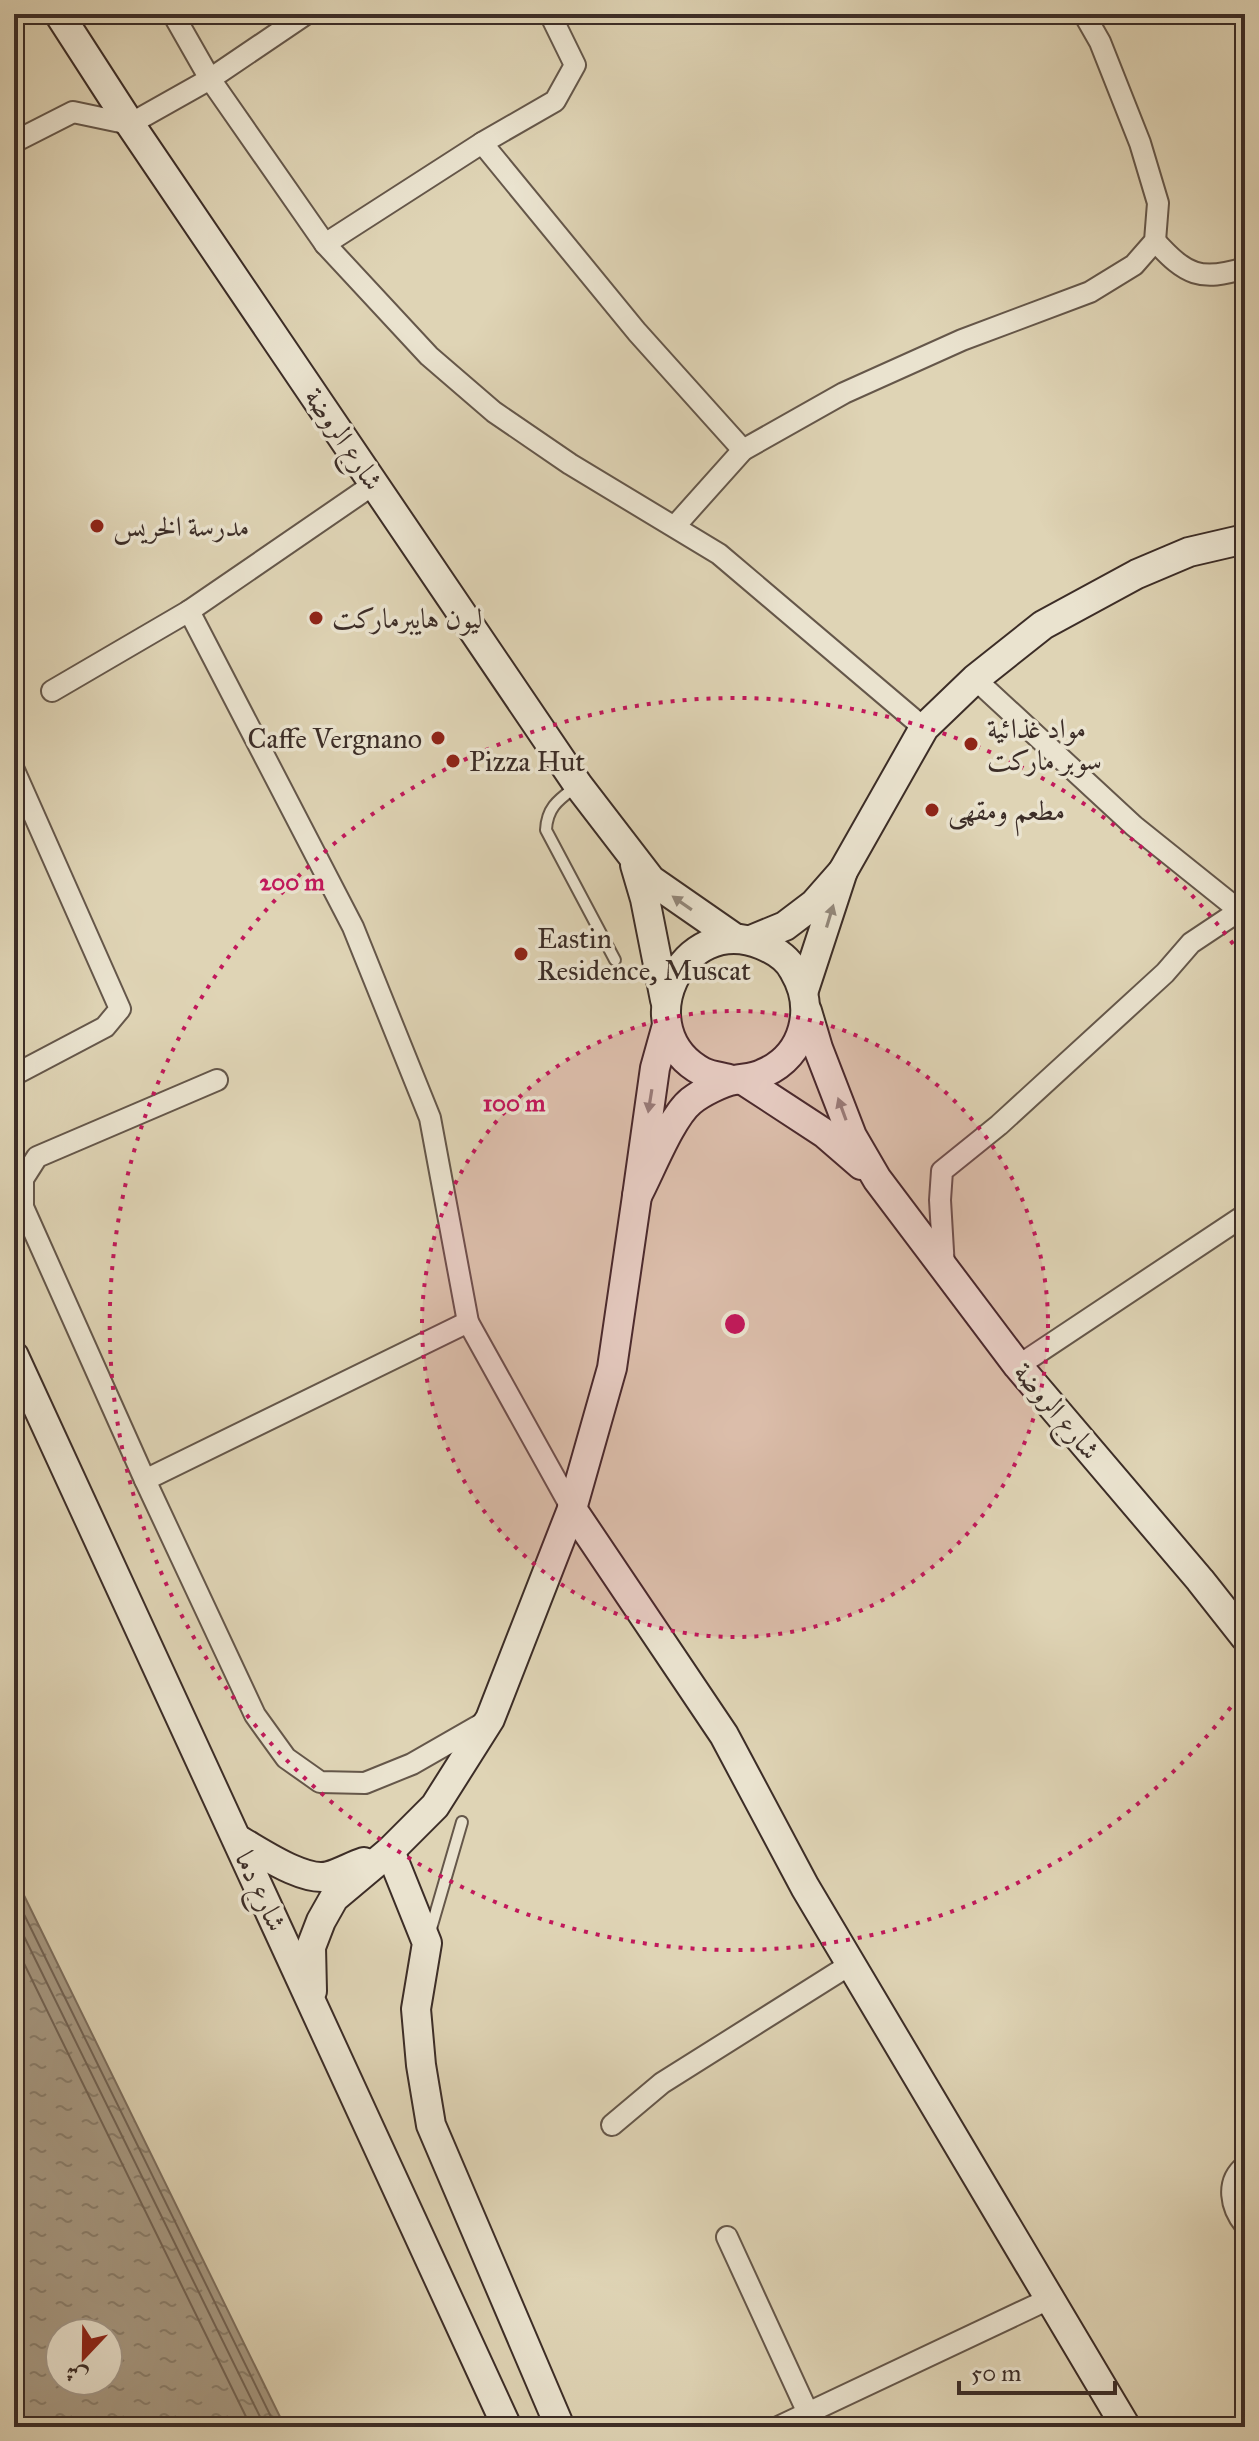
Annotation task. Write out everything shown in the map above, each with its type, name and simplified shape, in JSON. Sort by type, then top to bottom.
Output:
[{"type":"street","name":"شارع الروضة","points":[[59,14],[130,124],[578,785],[633,860],[651,880],[683,904],[744,940]]},
{"type":"street","points":[[173,14],[210,79],[325,244],[429,356],[494,412],[570,464],[719,554],[924,728]]},
{"type":"street","points":[[14,142],[73,112],[130,124],[210,79],[306,14]]},
{"type":"street","points":[[325,244],[482,143],[555,101],[575,65],[550,14]]},
{"type":"street","points":[[675,526],[743,450],[844,393],[962,340],[1090,292],[1134,265],[1155,241],[1158,203],[1140,143],[1106,57],[1084,14]]},
{"type":"street","points":[[482,143],[637,332],[743,450]]},
{"type":"street","points":[[1155,241],[1173,262],[1198,275],[1220,276],[1245,268]]},
{"type":"street","points":[[52,691],[189,611],[374,484]]},
{"type":"street","points":[[312,2001],[311,1947],[321,1921],[334,1898],[390,1851],[435,1806],[490,1719],[572,1509],[612,1368],[655,1068],[672,978],[688,957],[710,943],[744,940],[785,926],[814,904],[843,871],[924,728],[975,679],[1043,625],[1137,574],[1189,552],[1245,539]]},
{"type":"street","points":[[189,611],[353,927],[430,1118],[468,1322],[572,1509],[724,1735],[805,1887],[1126,2427]]},
{"type":"street","points":[[944,1268],[942,1171],[999,1125],[1121,1014],[1165,973],[1191,943],[1243,913],[1134,826],[975,679]]},
{"type":"street","points":[[14,770],[120,1009],[105,1027],[14,1075]]},
{"type":"street","name":"شارع الروضة","points":[[633,860],[645,899],[666,1014]]},
{"type":"street","points":[[637,1196],[690,1102],[737,1080],[763,1074],[780,1064],[795,1049],[803,1030],[805,1000],[843,871]]},
{"type":"street","points":[[744,940],[774,950],[793,967],[805,1000]]},
{"type":"street","name":"شارع الروضة","points":[[805,1000],[818,1048],[852,1136],[877,1179],[1018,1366],[1245,1637]]},
{"type":"street","points":[[666,1014],[680,1052],[703,1072],[737,1080]]},
{"type":"street","points":[[217,1080],[37,1157],[23,1179],[23,1207],[145,1480],[255,1715],[286,1758],[320,1782],[365,1783],[412,1764],[490,1719]]},
{"type":"street","name":"شارع الروضة","points":[[737,1080],[824,1133],[877,1179]]},
{"type":"street","points":[[1018,1366],[1245,1215]]},
{"type":"street","points":[[145,1480],[468,1322]]},
{"type":"street","name":"شارع دما","points":[[14,1356],[507,2427]]},
{"type":"street","points":[[237,1839],[310,1876],[326,1877],[390,1851]]},
{"type":"street","points":[[390,1851],[427,1943],[416,2009],[431,2125],[560,2427]]},
{"type":"street","points":[[612,2125],[662,2083],[851,1964]]},
{"type":"street","points":[[1245,2166],[1240,2170],[1232,2191],[1233,2211],[1245,2225]]},
{"type":"street","points":[[727,2237],[808,2413]]},
{"type":"street","points":[[778,2427],[1049,2299]]},
{"type":"lane","points":[[578,785],[557,801],[547,816],[546,830],[615,960]]},
{"type":"lane","points":[[427,1943],[462,1822]]},
{"type":"water","points":[[14,1875],[285,2427],[14,2427]]},
{"type":"place","name":"مدرسة الخريس","points":[[97,526]]},
{"type":"place","name":"ليون هايبرماركت","points":[[316,618]]},
{"type":"place","name":"Caffe Vergnano","points":[[438,738]]},
{"type":"place","name":"مواد غذائية سوبر ماركت","points":[[971,744]]},
{"type":"place","name":"Pizza Hut","points":[[453,761]]},
{"type":"place","name":"مطعم ومقهى","points":[[932,810]]},
{"type":"place","name":"Eastin Residence, Muscat","points":[[521,954]]}]
